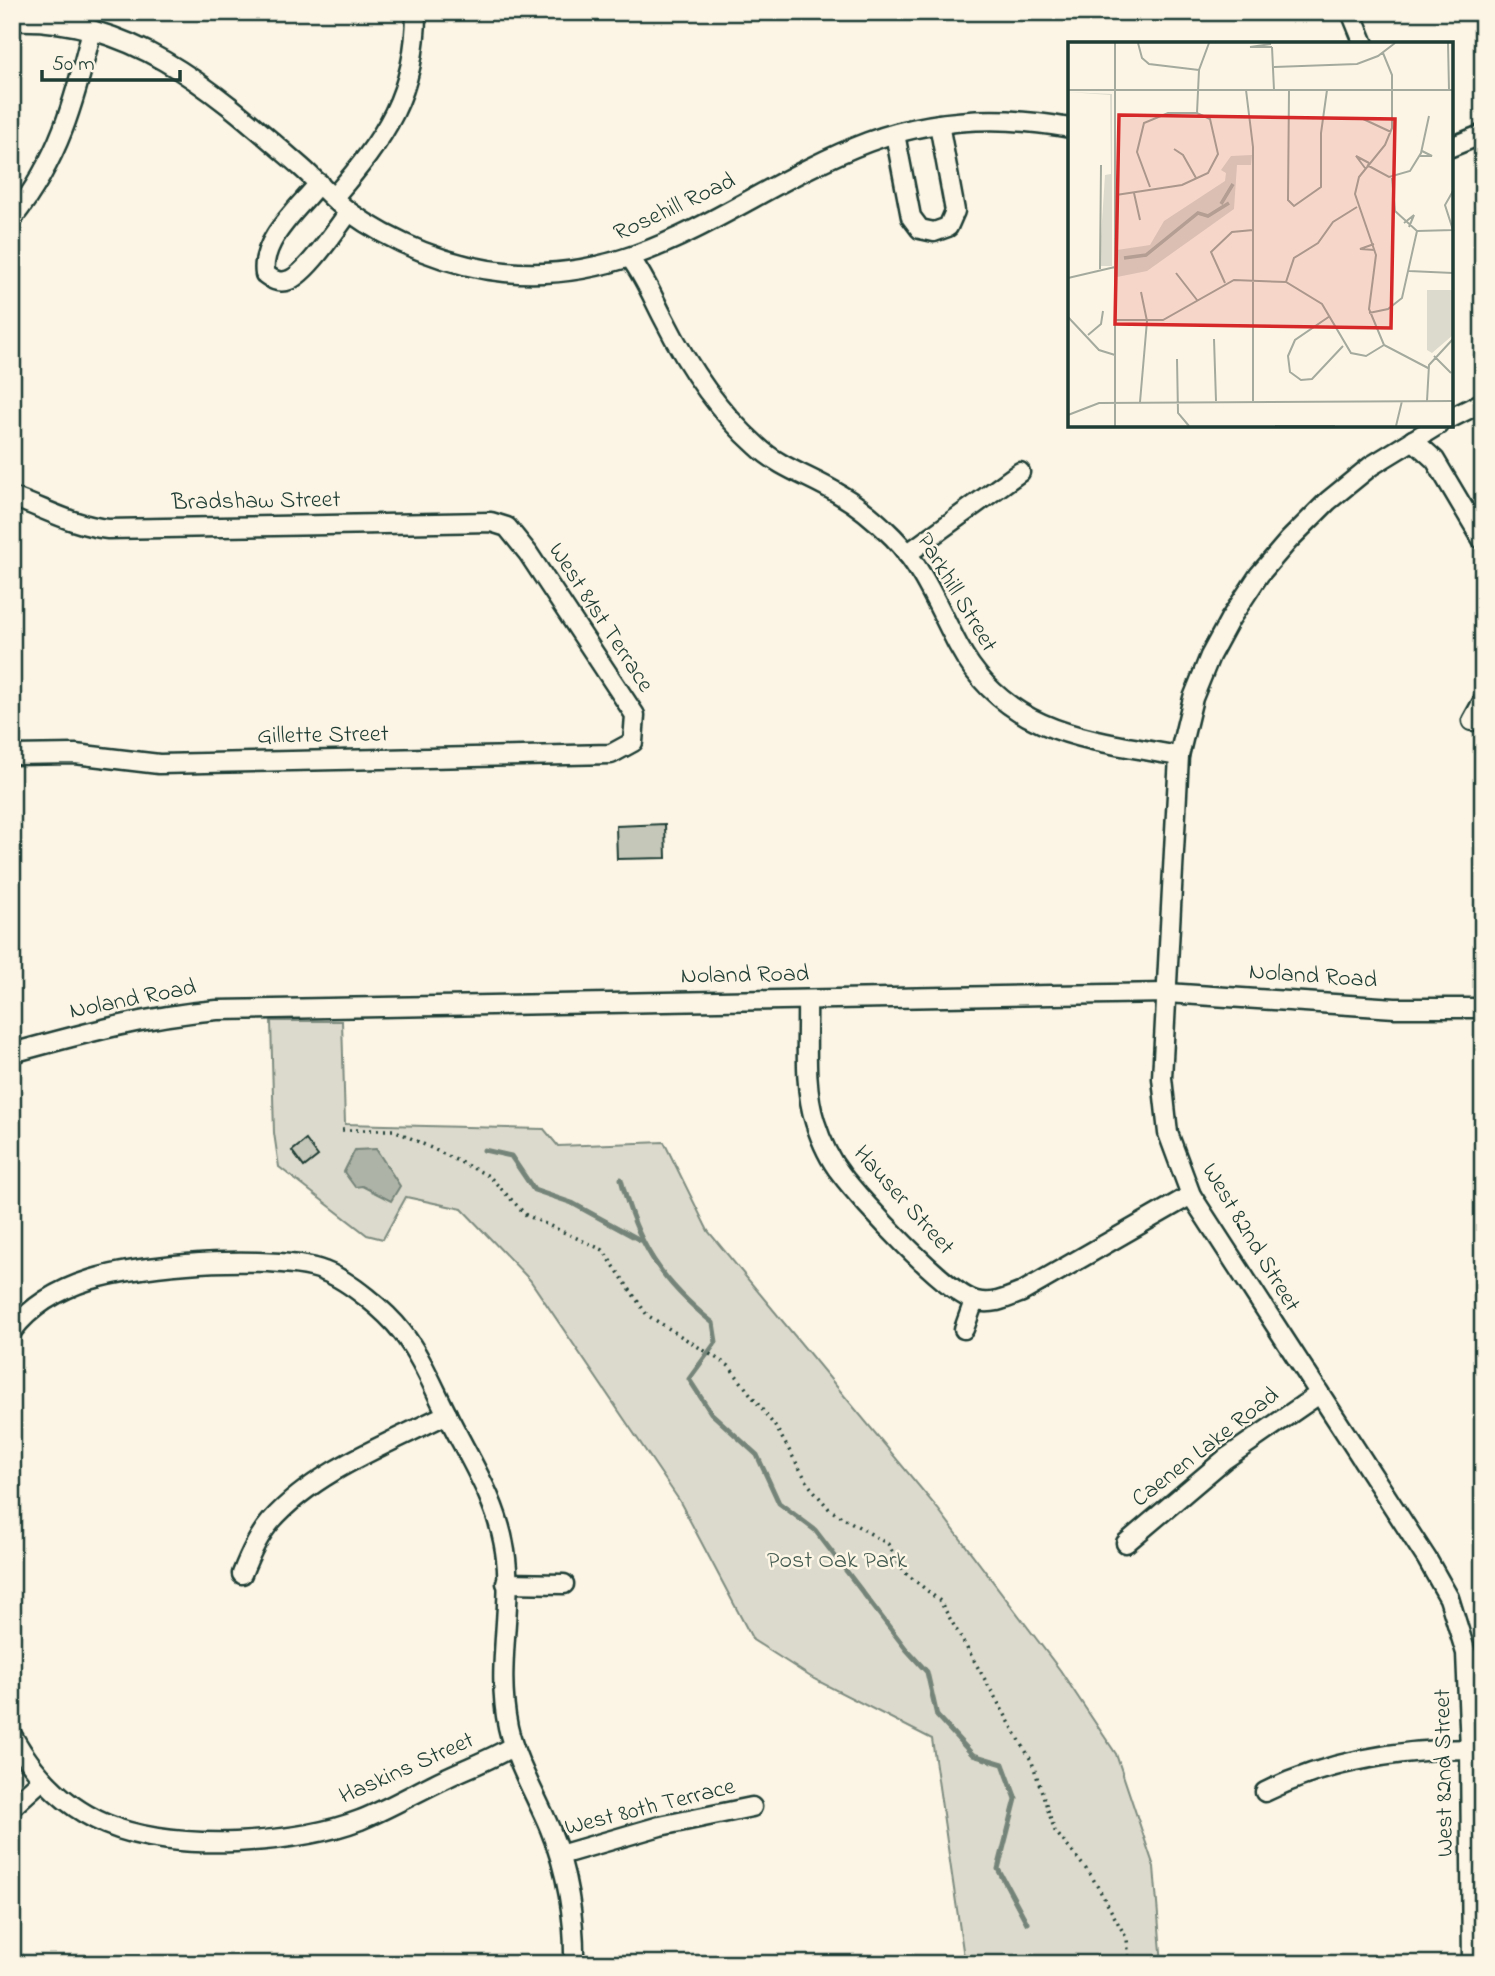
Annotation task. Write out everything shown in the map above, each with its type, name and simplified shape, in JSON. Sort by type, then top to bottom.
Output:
[{"type":"street","points":[[333,198],[367,158],[395,115],[413,62],[416,12]]},
{"type":"street","points":[[1351,12],[1363,42]]},
{"type":"street","name":"Rosehill Road","points":[[12,21],[60,22],[147,49],[182,69],[319,183],[349,212],[415,248],[454,262],[502,272],[580,271],[631,259],[670,243],[833,158],[895,134],[939,124],[1002,119],[1068,128]]},
{"type":"street","points":[[12,219],[51,162],[77,89],[92,30]]},
{"type":"street","points":[[895,134],[911,218],[920,229],[934,232],[948,227],[956,211],[939,124]]},
{"type":"street","points":[[1453,146],[1483,134]]},
{"type":"street","points":[[319,183],[269,246],[263,260],[265,274],[275,281],[286,281],[300,273],[349,212]]},
{"type":"street","name":"Parkhill Street","points":[[631,259],[646,281],[664,320],[687,359],[738,429],[783,465],[839,494],[863,510],[907,554],[964,657],[1005,703],[1047,728],[1076,738],[1179,756]]},
{"type":"street","points":[[1453,417],[1483,402]]},
{"type":"street","name":"West 82nd Street","points":[[1435,427],[1371,466],[1328,501],[1259,575],[1210,656],[1194,698],[1179,756],[1162,1078],[1168,1133],[1191,1195],[1420,1548],[1449,1598],[1466,1653],[1477,1749],[1472,1964]]},
{"type":"street","points":[[1413,440],[1435,460],[1483,541]]},
{"type":"street","points":[[907,554],[1020,472]]},
{"type":"street","name":"Bradshaw Street","points":[[12,497],[57,518],[85,527],[108,529],[491,522],[507,527]]},
{"type":"street","name":"West 81st Terrace","points":[[507,527],[528,553],[635,715],[632,742]]},
{"type":"street","points":[[1472,721],[1483,701]]},
{"type":"street","name":"Gillette Street","points":[[12,755],[75,754],[159,764],[611,754],[632,742]]},
{"type":"street","name":"Noland Road","points":[[12,1053],[119,1023],[164,1014],[217,1010],[1167,993],[1395,1008],[1483,1008]]},
{"type":"street","name":"Hauser Street","points":[[807,1000],[810,1087],[814,1119],[825,1149],[841,1175],[932,1272],[974,1301]]},
{"type":"street","points":[[964,1329],[974,1301],[996,1303],[1022,1292],[1191,1195]]},
{"type":"street","points":[[12,1331],[20,1321],[51,1297],[94,1278],[209,1262],[268,1263],[324,1270],[366,1296],[403,1334],[446,1414],[346,1466],[284,1508],[268,1524],[242,1574]]},
{"type":"street","name":"Caenen Lake Road","points":[[1126,1543],[1225,1459],[1319,1394]]},
{"type":"street","name":"West 80th Terrace","points":[[446,1414],[490,1496],[498,1518],[505,1552],[506,1583],[502,1680],[513,1746],[560,1855],[573,1929],[574,1964]]},
{"type":"street","points":[[506,1583],[564,1584]]},
{"type":"street","name":"Haskins Street","points":[[12,1735],[43,1780],[79,1811],[136,1836],[180,1842],[263,1841],[310,1834],[359,1821],[513,1746]]},
{"type":"street","points":[[1265,1791],[1287,1781],[1350,1762],[1430,1749],[1477,1749]]},
{"type":"street","points":[[12,1807],[43,1780]]},
{"type":"street","name":"West 80th Terrace","points":[[560,1855],[660,1826],[752,1807]]},
{"type":"path","points":[[342,1130],[394,1130],[488,1176],[526,1215],[604,1250],[647,1315],[729,1366],[769,1419],[809,1485],[830,1510],[888,1544],[903,1571],[940,1601],[1032,1762],[1055,1831],[1091,1875],[1127,1939],[1129,1961]]},
{"type":"green space","name":"Post Oak Park","points":[[271,1021],[342,1021],[345,1124],[544,1129],[558,1146],[664,1142],[708,1231],[938,1509],[1060,1670],[1116,1754],[1154,1867],[1162,1964],[965,1964],[932,1739],[814,1679],[753,1640],[679,1500],[530,1280],[462,1209],[406,1197],[383,1239],[367,1235],[279,1167],[274,1133]]},
{"type":"shaded area","points":[[376,1149],[400,1186],[391,1201],[362,1186],[355,1187],[344,1172],[355,1150]]},
{"type":"building","points":[[665,824],[666,858],[617,859],[616,826]]},
{"type":"building","points":[[306,1140],[318,1156],[304,1167],[292,1151]]},
{"type":"waterway","points":[[484,1150],[511,1156],[534,1190],[572,1203],[640,1240]]},
{"type":"waterway","points":[[621,1179],[635,1223],[654,1260],[679,1292],[713,1323],[716,1342],[689,1379],[711,1413],[757,1455],[779,1503],[815,1530],[906,1649],[927,1672],[937,1716],[973,1755],[1003,1764],[1016,1799],[998,1869],[1027,1923]]}]
